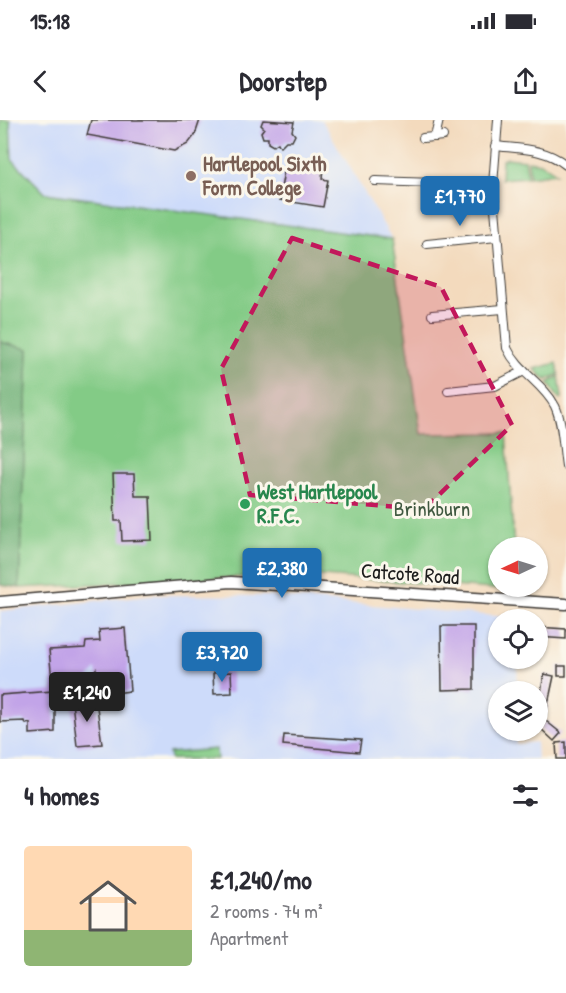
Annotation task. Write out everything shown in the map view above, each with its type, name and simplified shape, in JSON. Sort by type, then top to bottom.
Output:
[{"type":"street","points":[[423,138],[439,136],[439,120]]},
{"type":"street","points":[[498,120],[493,185],[507,348],[555,406],[566,466]]},
{"type":"street","points":[[495,146],[541,151],[554,156],[566,165]]},
{"type":"street","points":[[375,181],[493,185]]},
{"type":"street","points":[[427,244],[496,237]]},
{"type":"street","points":[[432,315],[503,309]]},
{"type":"street","points":[[448,391],[495,386],[524,371]]},
{"type":"street","name":"Catcote Road","points":[[0,602],[231,582],[566,604]]},
{"type":"highlighted area","points":[[292,238],[441,287],[512,425],[424,509],[250,495],[221,369]]},
{"type":"shaded area","name":"Hartlepool Sixth Form College","points":[[10,120],[322,120],[392,239],[45,193],[12,159]]},
{"type":"shaded area","points":[[150,595],[269,596],[488,615],[488,669],[518,669],[517,681],[488,681],[488,741],[516,741],[516,744],[536,742],[537,759],[0,759],[0,611]]},
{"type":"green space","name":"Brinkburn","points":[[0,120],[10,120],[12,159],[45,193],[392,239],[421,434],[506,433],[513,537],[488,537],[488,589],[296,574],[19,588],[28,349],[0,342]]},
{"type":"green space","points":[[507,158],[525,160],[528,177],[501,179],[502,160]]},
{"type":"green space","points":[[528,161],[541,163],[556,173],[530,177]]},
{"type":"green space","points":[[0,342],[28,349],[19,588],[0,585]]},
{"type":"green space","points":[[557,363],[559,374],[546,380],[534,369]]},
{"type":"green space","points":[[559,376],[562,398],[560,400],[548,383]]},
{"type":"green space","points":[[216,749],[217,759],[170,759],[169,753]]},
{"type":"building","points":[[91,120],[200,120],[195,135],[188,144],[174,151],[87,135]]},
{"type":"building","points":[[263,120],[294,122],[292,131],[295,135],[292,141],[286,141],[280,147],[278,143],[273,146],[268,143],[268,138],[263,138],[261,132],[264,128],[261,125]]},
{"type":"building","points":[[291,162],[323,166],[322,179],[328,180],[323,207],[279,200],[284,171],[289,172]]},
{"type":"building","points":[[113,474],[134,474],[135,496],[150,496],[152,540],[122,541],[121,521],[115,521]]},
{"type":"building","points":[[441,626],[474,626],[474,689],[442,690]]},
{"type":"building","points":[[125,628],[130,691],[99,695],[96,669],[73,698],[55,700],[55,732],[30,734],[30,723],[26,724],[25,721],[0,722],[0,695],[53,691],[49,650],[85,648],[86,642],[100,641],[99,630]]},
{"type":"building","points":[[548,628],[566,629],[566,639],[548,638]]},
{"type":"building","points":[[558,666],[566,666],[566,676],[558,676]]},
{"type":"building","points":[[231,672],[232,693],[214,694],[213,673]]},
{"type":"building","points":[[544,674],[554,676],[548,704],[548,681],[543,681]]},
{"type":"building","points":[[96,700],[102,744],[77,746],[72,702]]},
{"type":"building","points":[[548,723],[561,733],[554,741],[548,735]]},
{"type":"building","points":[[284,735],[361,740],[359,752],[283,745]]},
{"type":"building","points":[[566,742],[566,759],[557,759],[556,743]]},
{"type":"place","name":"Hartlepool Sixth Form College","points":[[191,176]]},
{"type":"place","name":"West Hartlepool R.F.C.","points":[[245,504]]}]
